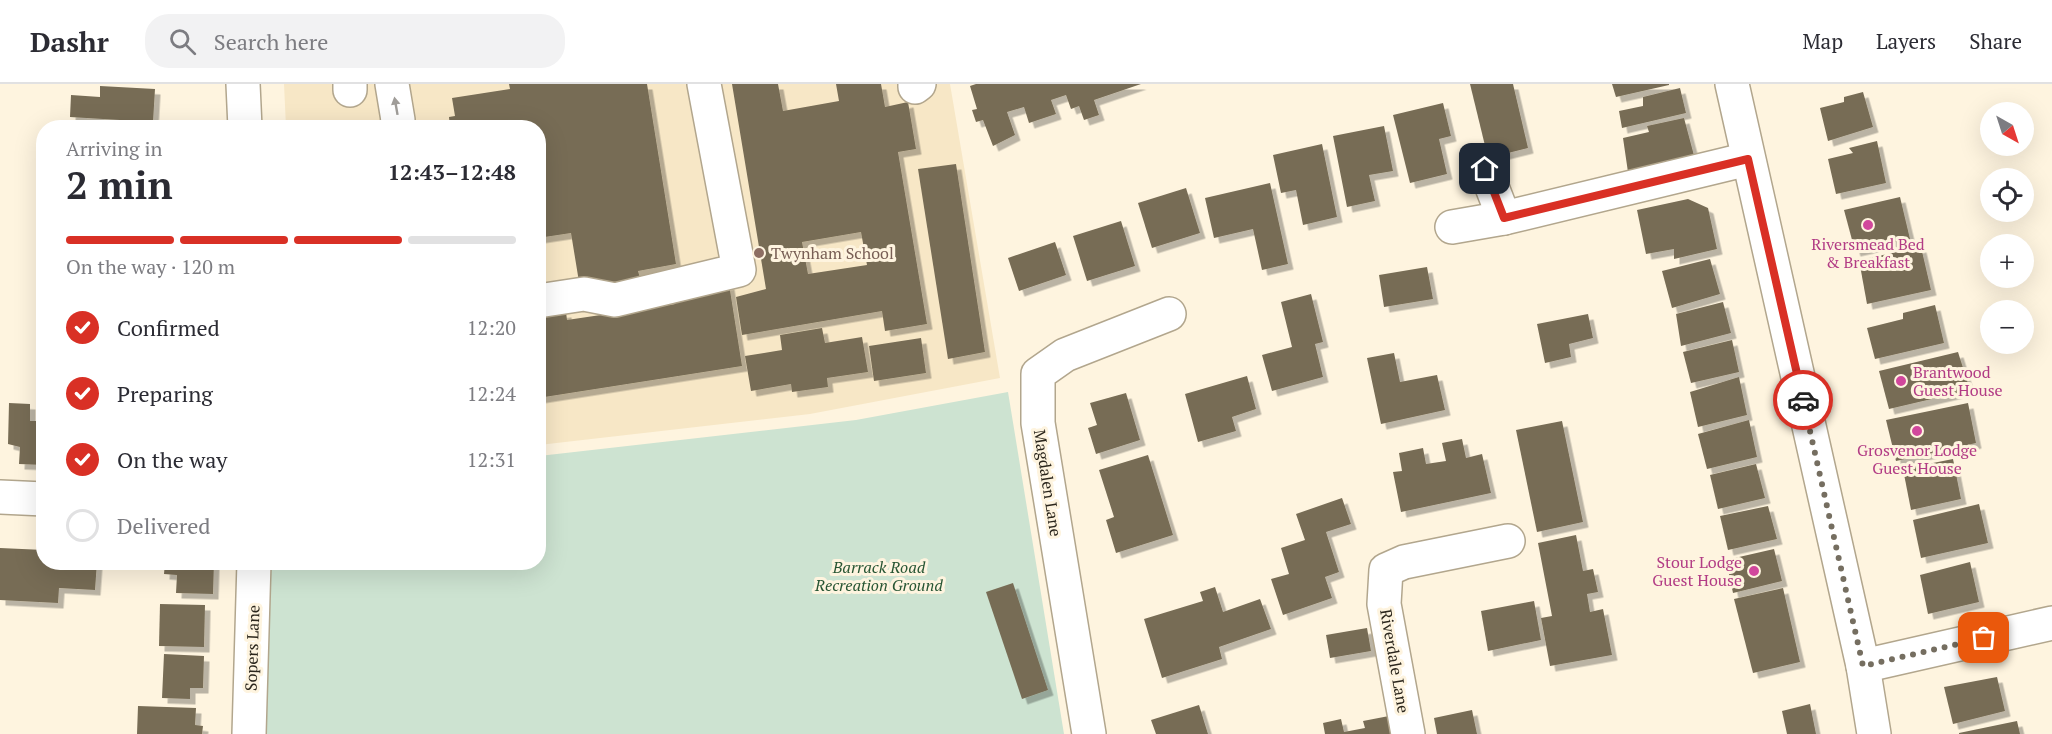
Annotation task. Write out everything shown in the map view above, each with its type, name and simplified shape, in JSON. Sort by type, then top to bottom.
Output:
[{"type":"street","points":[[243,84],[245,120]]},
{"type":"street","points":[[392,84],[398,120]]},
{"type":"street","points":[[546,300],[584,294],[615,300],[739,270],[704,84]]},
{"type":"street","points":[[1732,84],[1863,666],[1874,734]]},
{"type":"street","points":[[1452,227],[1504,218],[1748,159]]},
{"type":"street","points":[[1485,169],[1504,218]]},
{"type":"street","name":"Magdalen Lane","points":[[1089,734],[1038,423],[1038,374],[1065,355],[1168,314]]},
{"type":"street","points":[[0,497],[36,499]]},
{"type":"street","name":"Riverdale Lane","points":[[1407,734],[1384,604],[1386,570],[1404,562],[1508,541]]},
{"type":"street","name":"Sopers Lane","points":[[249,734],[254,570]]},
{"type":"street","points":[[1863,666],[2052,623]]},
{"type":"shaded area","name":"Twynham School","points":[[284,84],[950,84],[1000,378],[810,414],[546,444],[546,120],[286,120]]},
{"type":"green space","name":"Barrack Road Recreation Ground","points":[[1008,392],[1064,734],[249,734],[254,570],[546,570],[546,455],[856,420]]},
{"type":"building","points":[[509,84],[647,84],[676,264],[638,271],[640,278],[580,288],[571,233],[546,237],[546,120],[449,120],[449,117],[455,116],[452,98],[510,89]]},
{"type":"building","points":[[732,84],[778,84],[783,111],[839,101],[836,84],[881,84],[885,107],[908,102],[916,149],[898,152],[927,324],[885,331],[882,311],[742,335],[736,297],[766,289]],"holes":[[[861,232],[867,265],[808,274],[802,242]]]},
{"type":"building","points":[[976,84],[1141,84],[1094,100],[1099,115],[1084,120],[1079,106],[1071,109],[1066,95],[1051,100],[1056,114],[1029,123],[1024,107],[1007,112],[1015,135],[993,146],[983,120],[976,122],[972,110],[977,109],[970,86]]},
{"type":"building","points":[[1470,84],[1513,84],[1528,148],[1488,158]]},
{"type":"building","points":[[1612,84],[1669,84],[1669,85],[1616,97]]},
{"type":"building","points":[[100,86],[155,89],[153,120],[70,117],[71,95],[100,97]]},
{"type":"building","points":[[1680,88],[1686,113],[1622,128],[1619,111],[1643,106],[1643,97]]},
{"type":"building","points":[[1863,92],[1873,127],[1828,141],[1820,108],[1844,102],[1844,97]]},
{"type":"building","points":[[1443,103],[1451,136],[1439,139],[1447,174],[1410,183],[1393,115]]},
{"type":"building","points":[[1684,118],[1696,163],[1629,179],[1623,138],[1649,132],[1647,126]]},
{"type":"building","points":[[1384,126],[1393,171],[1369,175],[1375,201],[1347,207],[1333,136]]},
{"type":"building","points":[[1877,141],[1886,183],[1836,194],[1828,159],[1853,153],[1849,148]]},
{"type":"building","points":[[1322,144],[1337,217],[1303,225],[1296,190],[1281,193],[1273,155]]},
{"type":"building","points":[[956,164],[985,352],[948,359],[918,169]]},
{"type":"building","points":[[1270,183],[1288,264],[1262,270],[1253,229],[1214,238],[1205,198]]},
{"type":"building","points":[[1186,188],[1200,233],[1152,248],[1138,203]]},
{"type":"building","points":[[1900,197],[1910,239],[1855,251],[1844,210]]},
{"type":"building","points":[[1688,199],[1708,208],[1717,249],[1674,259],[1674,249],[1646,254],[1637,210]]},
{"type":"building","points":[[1121,221],[1135,266],[1087,281],[1073,236]]},
{"type":"building","points":[[1055,242],[1066,275],[1019,291],[1008,258]]},
{"type":"building","points":[[1921,247],[1931,290],[1867,304],[1859,260]]},
{"type":"building","points":[[1710,259],[1720,294],[1672,308],[1662,271]]},
{"type":"building","points":[[1427,267],[1433,299],[1384,307],[1379,275]]},
{"type":"building","points":[[729,284],[742,366],[546,397],[546,315],[566,312],[567,320],[675,304],[673,293]]},
{"type":"building","points":[[1311,294],[1323,342],[1315,344],[1323,377],[1272,391],[1262,355],[1292,347],[1281,302]]},
{"type":"building","points":[[1723,302],[1731,333],[1681,346],[1676,314]]},
{"type":"building","points":[[1935,305],[1944,343],[1875,359],[1867,328],[1903,319],[1903,313]]},
{"type":"building","points":[[1588,314],[1593,338],[1569,344],[1571,357],[1545,363],[1537,324]]},
{"type":"building","points":[[822,328],[825,343],[862,337],[868,372],[827,378],[828,387],[792,392],[791,384],[751,391],[745,356],[782,350],[780,335]]},
{"type":"building","points":[[921,338],[926,373],[874,381],[869,346]]},
{"type":"building","points":[[1732,340],[1739,372],[1691,383],[1683,352]]},
{"type":"building","points":[[1958,352],[1970,390],[1889,409],[1879,371]]},
{"type":"building","points":[[1394,353],[1400,382],[1437,375],[1445,410],[1381,424],[1367,358]]},
{"type":"building","points":[[1247,376],[1256,409],[1232,417],[1236,431],[1198,442],[1185,394]]},
{"type":"building","points":[[1739,377],[1747,415],[1698,427],[1690,392]]},
{"type":"building","points":[[1126,393],[1140,440],[1096,454],[1088,428],[1097,425],[1090,403]]},
{"type":"building","points":[[9,403],[30,404],[30,421],[36,421],[36,465],[19,464],[20,447],[8,444]]},
{"type":"building","points":[[1968,403],[1976,443],[1896,461],[1886,420]]},
{"type":"building","points":[[1749,420],[1757,457],[1707,469],[1698,434]]},
{"type":"building","points":[[1562,421],[1583,522],[1537,532],[1516,430]]},
{"type":"building","points":[[1462,439],[1466,458],[1482,454],[1491,493],[1401,512],[1393,472],[1402,471],[1399,453],[1423,448],[1426,464],[1446,461],[1442,443]]},
{"type":"building","points":[[1148,455],[1173,535],[1116,553],[1106,520],[1114,517],[1099,470]]},
{"type":"building","points":[[1953,459],[1961,499],[1911,510],[1903,469]]},
{"type":"building","points":[[1756,464],[1765,498],[1718,509],[1710,475]]},
{"type":"building","points":[[1342,498],[1351,524],[1326,532],[1339,572],[1325,577],[1332,598],[1283,615],[1271,579],[1289,574],[1281,548],[1305,540],[1296,514]]},
{"type":"building","points":[[1979,504],[1988,543],[1921,558],[1913,520]]},
{"type":"building","points":[[1768,506],[1777,539],[1728,550],[1720,516]]},
{"type":"building","points":[[1576,535],[1583,571],[1593,569],[1598,592],[1587,594],[1590,612],[1603,609],[1612,655],[1550,666],[1541,618],[1552,616],[1538,543]]},
{"type":"building","points":[[0,548],[36,550],[36,570],[96,570],[95,590],[59,588],[58,603],[0,600]]},
{"type":"building","name":"Stour Lodge Guest House","points":[[1774,549],[1782,581],[1733,593],[1726,560]]},
{"type":"building","points":[[1970,562],[1979,602],[1928,614],[1920,575]]},
{"type":"building","points":[[164,570],[214,570],[213,594],[176,593],[177,575],[164,574]]},
{"type":"building","points":[[1013,583],[1048,690],[1022,699],[986,592]]},
{"type":"building","points":[[1215,587],[1223,612],[1260,599],[1271,629],[1219,647],[1222,659],[1162,678],[1144,619],[1203,601],[1200,592]]},
{"type":"building","points":[[1783,588],[1800,662],[1753,673],[1734,599]]},
{"type":"building","points":[[1534,601],[1541,640],[1488,651],[1481,611]]},
{"type":"building","points":[[160,604],[205,605],[204,647],[159,646]]},
{"type":"building","points":[[1367,628],[1371,651],[1330,658],[1326,635]]},
{"type":"building","points":[[164,654],[204,656],[203,688],[190,688],[190,699],[162,698]]},
{"type":"building","points":[[1997,677],[2005,711],[1953,724],[1944,687]]},
{"type":"building","points":[[1810,704],[1816,734],[1787,734],[1782,711]]},
{"type":"building","points":[[1199,705],[1208,734],[1156,734],[1151,720]]},
{"type":"building","points":[[138,706],[196,708],[195,725],[203,726],[202,734],[137,734]]},
{"type":"building","points":[[1472,710],[1477,734],[1437,734],[1434,718]]},
{"type":"building","points":[[1389,716],[1392,734],[1325,734],[1323,723],[1341,719],[1344,732],[1365,728],[1363,721]]},
{"type":"building","points":[[2017,721],[2020,734],[1959,734],[1959,733]]},
{"type":"way so far","points":[[1803,400],[1863,666],[1984,638]]},
{"type":"place","name":"Riversmead Bed & Breakfast","points":[[1868,225]]},
{"type":"place","name":"Twynham School","points":[[759,253]]},
{"type":"place","name":"Brantwood Guest House","points":[[1901,381]]},
{"type":"place","name":"Grosvenor Lodge Guest House","points":[[1917,431]]},
{"type":"place","name":"Stour Lodge Guest House","points":[[1754,571]]},
{"type":"route","points":[[1485,169],[1504,218],[1748,159],[1803,400]]}]
